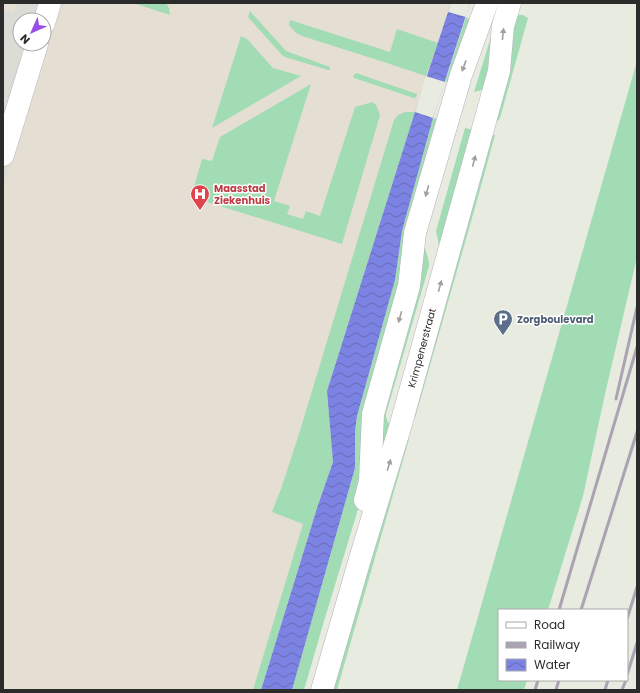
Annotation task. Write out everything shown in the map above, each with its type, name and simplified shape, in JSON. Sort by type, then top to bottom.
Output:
[{"type":"street","points":[[310,690],[370,481],[373,414],[409,286],[415,233],[461,75],[487,3]]},
{"type":"street","name":"Krimpenerstraat","points":[[322,690],[401,424],[499,71],[503,26],[510,3]]},
{"type":"street","points":[[3,155],[35,52]]},
{"type":"shaded area","name":"Maasstad Ziekenhuis","points":[[3,3],[458,3],[278,690],[3,690]]},
{"type":"shaded area","points":[[17,3],[60,3],[52,29],[52,12],[14,12]]},
{"type":"shaded area","points":[[4,10],[12,12],[12,52],[45,52],[3,185],[3,13]]},
{"type":"green space","points":[[133,3],[166,3],[169,8],[170,15]]},
{"type":"green space","points":[[250,11],[286,51],[330,67],[330,70],[282,55],[248,17]]},
{"type":"green space","points":[[518,15],[523,15],[528,18],[500,118],[497,122],[494,122],[515,17]]},
{"type":"green space","points":[[466,17],[470,20],[450,81],[445,82]]},
{"type":"green space","points":[[290,20],[390,52],[397,29],[438,43],[426,76],[302,36],[296,33],[289,25]]},
{"type":"green space","points":[[494,27],[497,29],[484,88],[474,92]]},
{"type":"green space","points":[[241,36],[247,39],[273,68],[301,76],[212,128]]},
{"type":"green space","points":[[637,61],[637,257],[583,496],[548,609],[498,609],[498,681],[527,681],[524,690],[457,690]]},
{"type":"green space","points":[[356,73],[417,94],[416,97],[414,98],[354,78],[353,76]]},
{"type":"green space","points":[[311,84],[274,201],[290,206],[287,214],[303,219],[306,211],[320,216],[355,107],[373,102],[376,105],[380,115],[342,244],[191,197],[202,159],[212,161],[220,137]]},
{"type":"green space","points":[[405,112],[415,112],[327,391],[333,462],[318,505],[261,690],[253,690],[303,524],[272,512],[299,434],[394,120],[398,115]]},
{"type":"green space","points":[[433,118],[438,119],[363,493],[304,690],[292,690],[355,468],[355,432],[357,416],[395,280],[402,231]]},
{"type":"green space","points":[[465,128],[479,131],[441,254],[436,231]]},
{"type":"green space","points":[[491,135],[495,135],[415,418],[410,415]]},
{"type":"green space","points":[[424,244],[429,266],[386,414],[388,422],[393,429],[379,476],[377,431]]},
{"type":"green space","points":[[405,437],[409,439],[337,690],[329,690]]},
{"type":"water","points":[[451,3],[470,3],[433,118],[402,231],[395,280],[357,416],[355,432],[355,468],[292,690],[261,690],[318,505],[333,462],[327,391]]},
{"type":"pier","points":[[451,3],[470,3],[466,17],[448,12]]},
{"type":"pier","points":[[426,76],[445,82],[433,118],[415,112]]},
{"type":"railway","points":[[616,399],[637,307]]},
{"type":"railway","points":[[559,609],[637,347]]},
{"type":"railway","points":[[581,609],[637,432]]},
{"type":"railway","points":[[628,616],[637,587]]},
{"type":"railway","points":[[628,672],[637,643]]},
{"type":"railway","points":[[535,690],[538,681]]},
{"type":"railway","points":[[556,690],[559,681]]},
{"type":"railway","points":[[605,690],[608,681]]},
{"type":"railway","points":[[622,690],[626,681]]},
{"type":"place","name":"Maasstad Ziekenhuis","points":[[200,211]]},
{"type":"place","name":"Zorgboulevard","points":[[503,336]]}]
